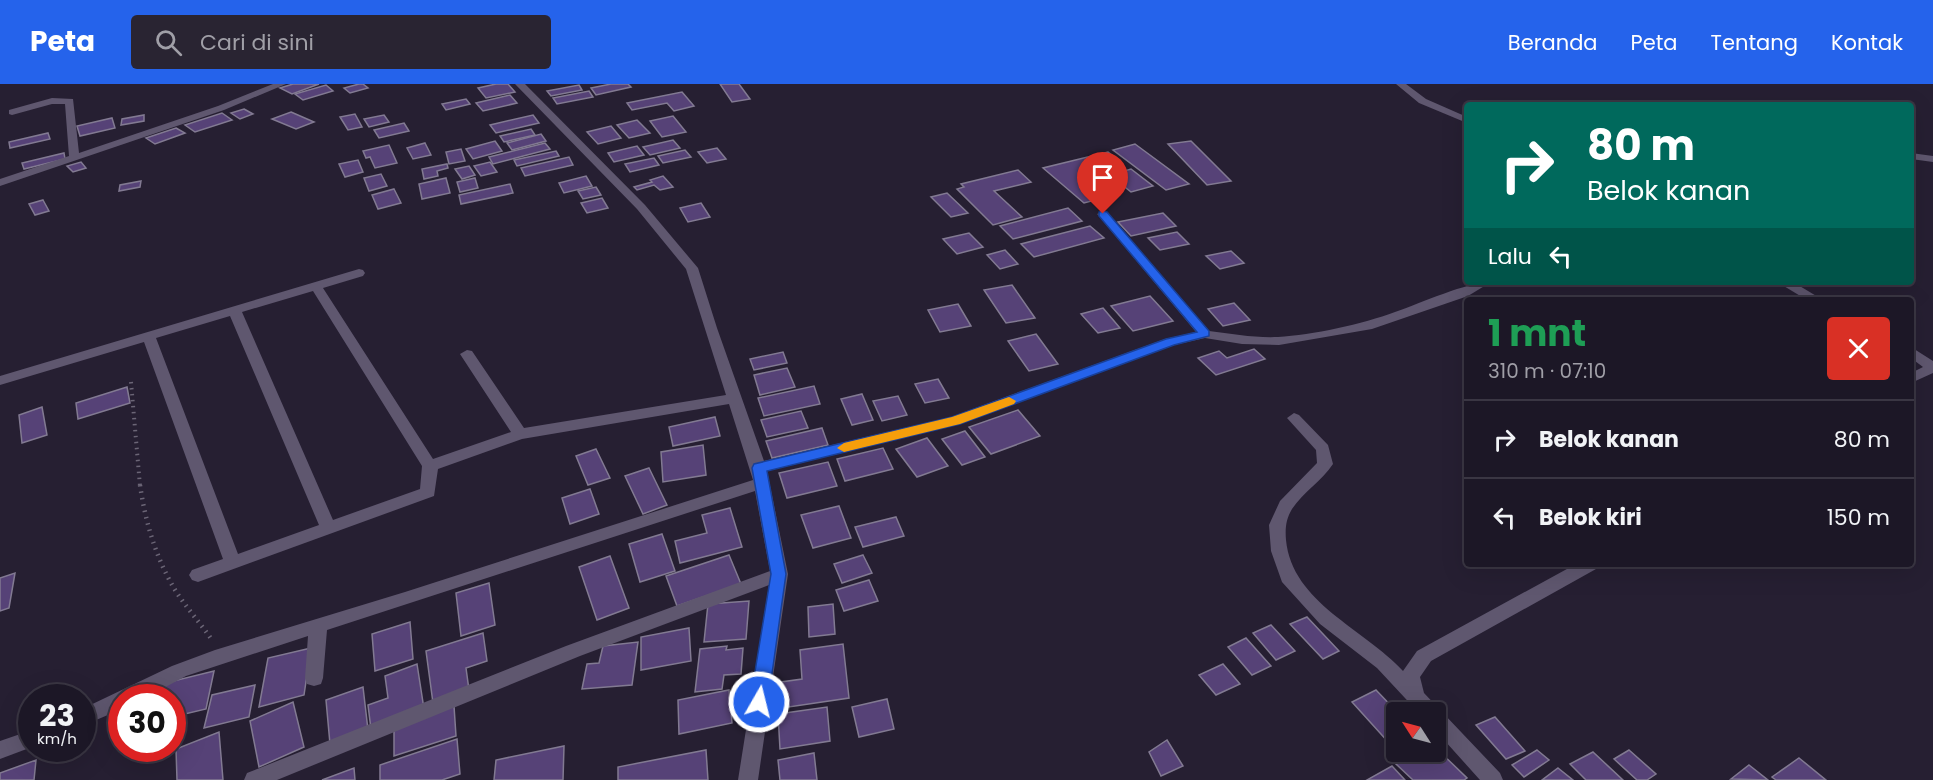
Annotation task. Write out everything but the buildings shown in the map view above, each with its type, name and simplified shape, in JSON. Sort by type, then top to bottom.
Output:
[{"type":"street","points":[[0,183],[221,108],[281,84]]},
{"type":"street","points":[[520,84],[641,207],[692,268],[761,475],[778,574],[748,780]]},
{"type":"street","points":[[1401,84],[1410,93],[1426,102],[1464,119]]},
{"type":"street","points":[[12,112],[52,101],[70,101],[74,159]]},
{"type":"street","points":[[1914,156],[1933,159]]},
{"type":"street","points":[[1103,214],[1205,334]]},
{"type":"street","points":[[0,381],[359,273]]},
{"type":"street","points":[[153,684],[179,671],[222,655],[318,626],[761,475],[956,421],[1170,342],[1205,334],[1242,340],[1279,341],[1372,325],[1479,285]]},
{"type":"street","points":[[1788,285],[1810,297]]},
{"type":"street","points":[[198,574],[428,492],[430,466],[316,286]]},
{"type":"street","points":[[234,310],[328,528]]},
{"type":"street","points":[[149,336],[231,562]]},
{"type":"street","points":[[1914,353],[1933,367],[1914,377]]},
{"type":"street","points":[[467,354],[520,434]]},
{"type":"street","points":[[430,466],[520,434],[735,398]]},
{"type":"street","points":[[1294,418],[1323,449],[1325,464],[1286,505],[1277,525],[1279,551],[1291,582],[1326,619],[1383,663],[1420,702]]},
{"type":"street","points":[[1415,697],[1410,676],[1424,656],[1585,567]]},
{"type":"street","points":[[254,780],[573,651],[778,574]]},
{"type":"street","points":[[314,678],[318,626]]},
{"type":"street","points":[[1446,729],[1493,780]]},
{"type":"street","points":[[0,750],[18,743]]},
{"type":"path","points":[[131,382],[138,475],[145,519],[157,554],[171,584],[222,655]]},
{"type":"slow traffic","points":[[844,448],[956,421],[1009,401]]},
{"type":"route","points":[[759,702],[778,574],[759,468],[956,421],[1170,342],[1205,334],[1103,214]]}]
